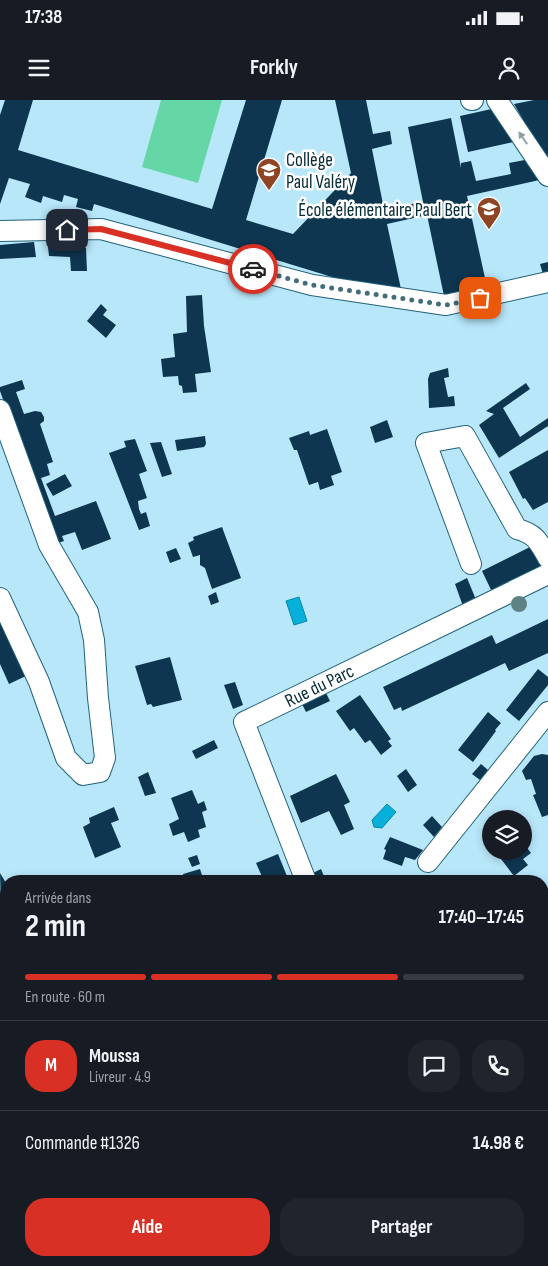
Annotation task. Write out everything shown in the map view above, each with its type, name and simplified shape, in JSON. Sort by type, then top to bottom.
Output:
[{"type":"street","points":[[498,100],[548,176]]},
{"type":"street","points":[[0,231],[101,229],[312,285],[446,305],[548,282]]},
{"type":"street","points":[[0,410],[49,545],[88,612],[94,640],[105,758],[100,772],[83,775],[66,758],[39,682],[0,598]]},
{"type":"street","points":[[471,564],[426,443],[465,436],[517,529],[528,532],[536,538],[548,558]]},
{"type":"street","name":"Rue du Parc","points":[[304,875],[244,722],[548,574]]},
{"type":"street","points":[[428,862],[545,722]]},
{"type":"green space","points":[[161,100],[222,100],[198,183],[142,167]]},
{"type":"water","points":[[299,597],[307,621],[294,625],[286,601]]},
{"type":"water","points":[[387,804],[396,812],[382,828],[374,827],[372,820]]},
{"type":"building","points":[[5,100],[33,100],[18,150],[212,209],[246,100],[282,100],[246,220],[293,234],[351,173],[335,100],[366,100],[373,134],[390,131],[392,144],[372,149],[384,209],[423,202],[408,127],[451,118],[461,168],[461,163],[471,161],[476,181],[511,174],[509,163],[530,159],[544,179],[467,196],[487,287],[444,296],[427,215],[387,224],[401,289],[345,281],[94,204],[92,211],[76,207],[78,199],[64,195],[62,202],[43,196],[41,203],[25,197],[30,184],[9,178],[0,204],[0,115]]},
{"type":"building","points":[[534,100],[548,100],[548,163],[514,104]]},
{"type":"building","points":[[496,108],[518,141],[468,152],[460,116]]},
{"type":"building","points":[[70,237],[70,241],[83,240],[83,248],[86,248],[87,271],[71,271],[70,257],[49,256],[47,238]]},
{"type":"building","points":[[34,242],[36,257],[0,259],[0,245]]},
{"type":"building","points":[[548,262],[548,272],[543,274],[540,264]]},
{"type":"building","points":[[202,295],[204,326],[211,372],[195,374],[197,392],[183,393],[182,386],[179,385],[178,376],[163,377],[161,359],[175,357],[173,334],[187,332],[186,296]]},
{"type":"building","points":[[101,304],[107,310],[103,315],[116,325],[106,338],[87,321]]},
{"type":"building","points":[[448,368],[449,377],[444,378],[448,397],[454,396],[455,406],[429,408],[428,379],[430,373]]},
{"type":"building","points":[[22,380],[25,389],[16,392],[24,414],[35,411],[41,412],[44,417],[44,421],[40,424],[53,462],[47,464],[50,475],[41,478],[55,516],[96,501],[111,539],[82,550],[75,532],[62,536],[64,541],[55,544],[0,391],[0,387]]},
{"type":"building","points":[[526,383],[530,389],[503,408],[520,437],[548,418],[548,426],[499,458],[479,425],[494,414],[486,411]]},
{"type":"building","points":[[387,420],[393,437],[375,443],[370,427]]},
{"type":"building","points":[[327,429],[342,472],[331,476],[334,485],[320,490],[318,482],[309,485],[297,450],[294,450],[289,438],[309,431],[310,435]]},
{"type":"building","points":[[205,436],[206,444],[204,447],[177,451],[175,440]]},
{"type":"building","points":[[135,439],[147,471],[139,474],[147,498],[138,501],[139,509],[141,514],[146,512],[150,526],[139,530],[109,453],[126,447],[124,441]]},
{"type":"building","points":[[161,442],[172,474],[162,477],[150,443]]},
{"type":"building","points":[[548,450],[548,502],[533,510],[525,498],[523,499],[509,472]]},
{"type":"building","points":[[65,474],[72,486],[53,496],[46,484]]},
{"type":"building","points":[[222,527],[241,578],[212,589],[205,568],[200,565],[200,555],[193,557],[188,543],[194,540],[193,537]]},
{"type":"building","points":[[536,544],[548,568],[493,594],[482,571]]},
{"type":"building","points":[[176,548],[181,559],[170,563],[166,552]]},
{"type":"building","points":[[467,578],[477,602],[464,609],[455,584]]},
{"type":"building","points":[[216,592],[219,602],[211,605],[208,596]]},
{"type":"building","points":[[548,619],[548,653],[509,671],[505,663],[402,711],[401,707],[394,710],[383,687],[492,635],[496,644]]},
{"type":"building","points":[[0,621],[28,675],[9,684],[0,664]]},
{"type":"building","points":[[170,657],[182,700],[153,707],[151,704],[147,705],[135,666]]},
{"type":"building","points":[[538,669],[548,677],[548,685],[519,721],[506,710]]},
{"type":"building","points":[[235,682],[243,705],[233,709],[224,685]]},
{"type":"building","points":[[323,687],[330,701],[306,712],[299,698]]},
{"type":"building","points":[[360,695],[391,739],[388,741],[392,746],[381,755],[370,740],[365,743],[354,728],[350,731],[336,711]]},
{"type":"building","points":[[488,712],[501,723],[473,762],[458,750]]},
{"type":"building","points":[[214,740],[218,748],[196,759],[192,751]]},
{"type":"building","points":[[548,755],[548,815],[542,817],[533,795],[536,794],[531,779],[526,780],[522,771],[534,756]]},
{"type":"building","points":[[481,764],[488,770],[480,780],[472,774]]},
{"type":"building","points":[[406,769],[417,785],[408,792],[397,776]]},
{"type":"building","points":[[148,772],[156,793],[145,796],[138,777]]},
{"type":"building","points":[[336,774],[350,802],[344,805],[354,829],[341,835],[329,811],[301,823],[290,796]]},
{"type":"building","points":[[192,790],[198,804],[204,801],[207,810],[202,812],[206,827],[198,830],[200,837],[188,842],[184,832],[173,836],[169,824],[179,819],[171,798]]},
{"type":"building","points":[[114,807],[119,820],[111,823],[121,847],[95,858],[83,827],[90,823],[89,818]]},
{"type":"building","points":[[432,816],[442,827],[434,837],[423,825]]},
{"type":"building","points":[[390,837],[423,850],[415,860],[405,857],[402,866],[383,859],[386,850],[384,849]]},
{"type":"building","points":[[278,854],[287,875],[261,875],[256,863]]},
{"type":"building","points":[[197,855],[200,864],[192,867],[188,858]]},
{"type":"building","points":[[502,860],[524,860],[528,865],[513,875]]},
{"type":"building","points":[[200,869],[202,875],[183,875]]},
{"type":"building","points":[[321,869],[324,875],[309,875]]},
{"type":"way so far","points":[[253,269],[312,285],[446,305],[480,298]]},
{"type":"place","name":"Collège Paul Valéry","points":[[269,191]]},
{"type":"place","name":"École élémentaire Paul Bert","points":[[489,230]]},
{"type":"route","points":[[67,230],[101,229],[253,269]]}]
